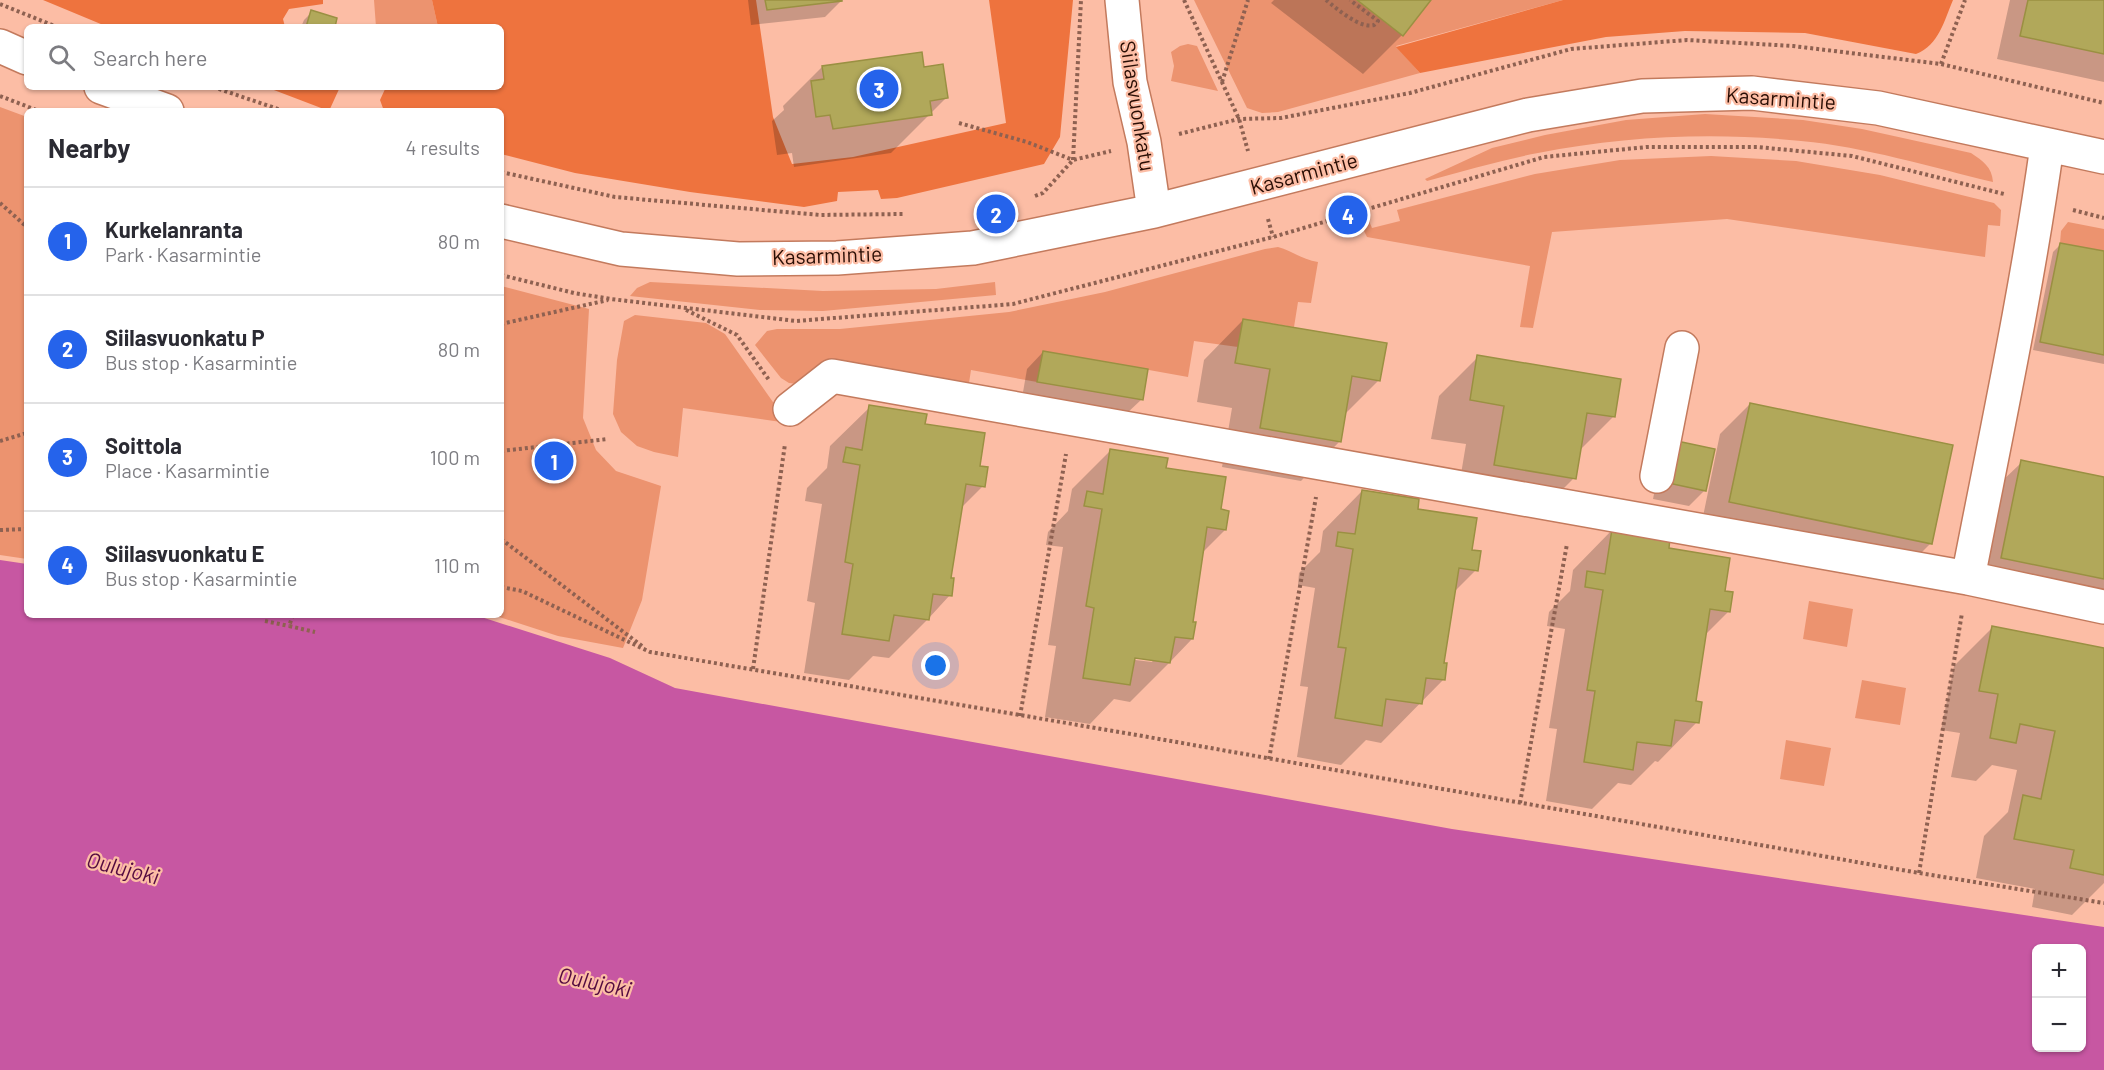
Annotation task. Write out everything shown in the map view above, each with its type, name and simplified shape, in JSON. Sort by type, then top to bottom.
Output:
[{"type":"street","name":"Siilasvuonkatu","points":[[1122,0],[1130,82],[1144,142],[1154,211]]},
{"type":"street","points":[[0,46],[24,57]]},
{"type":"street","points":[[109,90],[159,108]]},
{"type":"street","name":"Kasarmintie","points":[[504,222],[621,249],[738,259],[837,258],[973,248],[1154,211],[1528,115],[1642,96],[1752,93],[1878,108],[2104,157]]},
{"type":"street","points":[[1968,578],[2039,203],[2047,146]]},
{"type":"street","points":[[1657,476],[1682,348]]},
{"type":"street","points":[[789,409],[832,376],[1968,578],[2104,607]]},
{"type":"path","points":[[1034,197],[1043,193],[1073,160],[1081,0]]},
{"type":"path","points":[[1184,0],[1239,119]]},
{"type":"path","points":[[1222,82],[1248,0]]},
{"type":"path","points":[[1326,0],[1364,26],[1374,26],[1378,21],[1350,0]]},
{"type":"path","points":[[1941,64],[1965,0]]},
{"type":"path","points":[[0,4],[50,24]]},
{"type":"path","points":[[222,90],[275,108]]},
{"type":"path","points":[[0,96],[31,108]]},
{"type":"path","points":[[959,123],[1026,142],[1073,160]]},
{"type":"path","points":[[504,276],[573,293],[611,299],[796,321],[1013,304],[1273,237],[1544,157],[1647,147],[1757,147],[1852,156],[2104,218]]},
{"type":"path","points":[[504,173],[615,197],[820,215],[914,214]]},
{"type":"path","points":[[0,203],[24,224]]},
{"type":"path","points":[[504,323],[611,299]]},
{"type":"path","points":[[681,307],[737,335],[789,409],[753,669]]},
{"type":"path","points":[[1020,716],[1072,419]]},
{"type":"path","points":[[0,441],[24,434]]},
{"type":"path","points":[[504,451],[608,439]]},
{"type":"path","points":[[1269,759],[1322,463]]},
{"type":"path","points":[[1520,803],[1573,507]]},
{"type":"path","points":[[0,530],[24,529]]},
{"type":"path","points":[[504,541],[650,652]]},
{"type":"path","points":[[1918,873],[1968,578]]},
{"type":"path","points":[[504,588],[522,591],[650,652],[1918,873],[2104,903]]},
{"type":"path","points":[[289,626],[292,618]]},
{"type":"path","points":[[265,621],[315,632]]},
{"type":"shaded area","points":[[43,0],[323,0],[323,4],[289,9],[283,19],[284,24],[101,24]]},
{"type":"shaded area","points":[[374,0],[432,0],[437,24],[376,24]]},
{"type":"shaded area","points":[[432,0],[756,0],[773,117],[792,164],[853,157],[1006,123],[989,0],[1073,0],[1060,137],[1044,164],[897,198],[881,199],[878,190],[838,192],[837,201],[804,207],[690,192],[575,173],[504,155],[504,108],[383,108],[380,100],[385,90],[504,90],[504,24],[437,24]]},
{"type":"shaded area","points":[[1194,0],[1356,0],[1403,36],[1431,0],[1563,0],[1396,46],[1420,73],[1278,112],[1262,113],[1247,108]]},
{"type":"shaded area","points":[[1563,0],[1953,0],[1935,38],[1930,45],[1916,54],[1805,33],[1685,31],[1606,37],[1420,73],[1396,47]]},
{"type":"shaded area","points":[[1188,44],[1197,46],[1218,91],[1171,81],[1174,66],[1171,52]]},
{"type":"shaded area","points":[[274,90],[339,90],[330,108],[321,108]]},
{"type":"shaded area","points":[[0,107],[24,116],[24,559],[0,555]]},
{"type":"shaded area","points":[[1705,114],[1803,120],[1862,129],[1971,153],[1989,168],[1993,182],[1874,153],[1825,144],[1768,138],[1702,136],[1636,139],[1571,147],[1510,159],[1427,181],[1425,179],[1492,148],[1545,135],[1626,120]]},
{"type":"shaded area","points":[[1711,156],[1796,161],[1880,175],[1994,203],[2001,210],[2000,226],[1988,225],[1985,257],[1727,219],[1552,232],[1533,328],[1520,327],[1530,266],[1367,237],[1360,223],[1369,221],[1372,228],[1400,221],[1397,210],[1535,174],[1620,160]]},
{"type":"shaded area","points":[[2068,222],[2104,229],[2104,251],[2060,243],[2061,231]]},
{"type":"shaded area","points":[[1278,247],[1318,262],[1311,303],[1298,302],[1294,327],[1243,319],[1238,347],[1194,341],[1188,377],[1043,351],[1037,382],[971,370],[969,383],[856,364],[822,370],[797,384],[789,383],[781,378],[755,345],[767,331],[777,329],[840,329],[1009,312],[1105,292]]},
{"type":"shaded area","points":[[650,282],[823,291],[936,289],[995,282],[996,295],[823,311],[760,310],[630,296],[637,288]]},
{"type":"shaded area","points":[[504,287],[589,309],[583,418],[596,450],[616,471],[661,486],[642,600],[623,648],[558,636],[502,618]]},
{"type":"shaded area","points":[[635,315],[706,323],[725,334],[780,412],[781,422],[683,408],[678,457],[637,446],[621,432],[613,414],[617,360],[624,321]]},
{"type":"shaded area","points":[[1809,601],[1853,609],[1847,647],[1803,639]]},
{"type":"shaded area","points":[[1862,680],[1906,688],[1900,725],[1855,718]]},
{"type":"shaded area","points":[[1786,740],[1831,748],[1824,786],[1780,779]]},
{"type":"water","name":"Oulujoki","points":[[0,560],[24,564],[24,618],[484,618],[610,658],[675,688],[1452,829],[2104,927],[2104,1070],[0,1070]]},
{"type":"building","points":[[765,0],[842,0],[842,1],[767,10]]},
{"type":"building","points":[[1357,0],[1431,0],[1403,36]]},
{"type":"building","points":[[2028,0],[2104,0],[2104,54],[2020,36]]},
{"type":"building","points":[[311,10],[337,18],[336,24],[307,24]]},
{"type":"building","points":[[922,52],[924,67],[943,64],[948,98],[930,101],[932,115],[833,129],[830,115],[816,117],[811,81],[824,79],[822,66]]},
{"type":"building","points":[[2060,243],[2104,251],[2104,355],[2040,342]]},
{"type":"building","points":[[1243,319],[1387,343],[1380,381],[1352,376],[1341,442],[1260,428],[1270,369],[1235,363]]},
{"type":"building","points":[[1043,351],[1148,369],[1143,400],[1037,382]]},
{"type":"building","points":[[1477,355],[1621,379],[1615,417],[1587,413],[1576,479],[1494,465],[1504,406],[1470,400]]},
{"type":"building","points":[[1750,403],[1953,445],[1932,544],[1729,502]]},
{"type":"building","points":[[869,405],[927,414],[925,424],[985,433],[980,466],[988,467],[985,487],[966,484],[951,578],[954,578],[952,596],[933,594],[929,620],[894,615],[889,641],[842,634],[853,564],[845,562],[860,465],[843,462],[846,447],[862,450]]},
{"type":"building","points":[[1677,441],[1715,449],[1706,491],[1668,483]]},
{"type":"building","points":[[1110,449],[1168,458],[1166,468],[1226,477],[1221,509],[1229,511],[1226,530],[1207,527],[1193,622],[1196,622],[1193,639],[1175,637],[1170,663],[1135,658],[1130,685],[1083,678],[1094,608],[1086,606],[1102,509],[1084,506],[1087,491],[1103,494]]},
{"type":"building","points":[[2021,460],[2104,477],[2104,579],[2001,558]]},
{"type":"building","points":[[1362,490],[1419,499],[1418,509],[1477,518],[1472,550],[1481,551],[1478,571],[1459,568],[1444,663],[1447,663],[1445,680],[1426,678],[1422,704],[1386,699],[1382,726],[1335,718],[1346,648],[1338,647],[1353,549],[1336,546],[1338,532],[1355,534]]},
{"type":"building","points":[[1612,529],[1670,538],[1669,548],[1730,558],[1725,591],[1733,592],[1730,612],[1710,609],[1696,701],[1702,702],[1699,723],[1675,720],[1671,746],[1637,742],[1633,770],[1584,762],[1595,691],[1587,690],[1603,590],[1585,587],[1587,571],[1605,574]]},
{"type":"building","points":[[1992,626],[2104,648],[2104,875],[2070,868],[2074,850],[2014,839],[2023,795],[2041,799],[2055,731],[2020,724],[2016,743],[1990,738],[1998,694],[1979,691]]},
{"type":"place","name":"Soittola","points":[[879,89]]},
{"type":"place","name":"Siilasvuonkatu P","points":[[996,214]]},
{"type":"place","name":"Siilasvuonkatu E","points":[[1348,215]]},
{"type":"place","name":"Kurkelanranta","points":[[554,461]]}]
